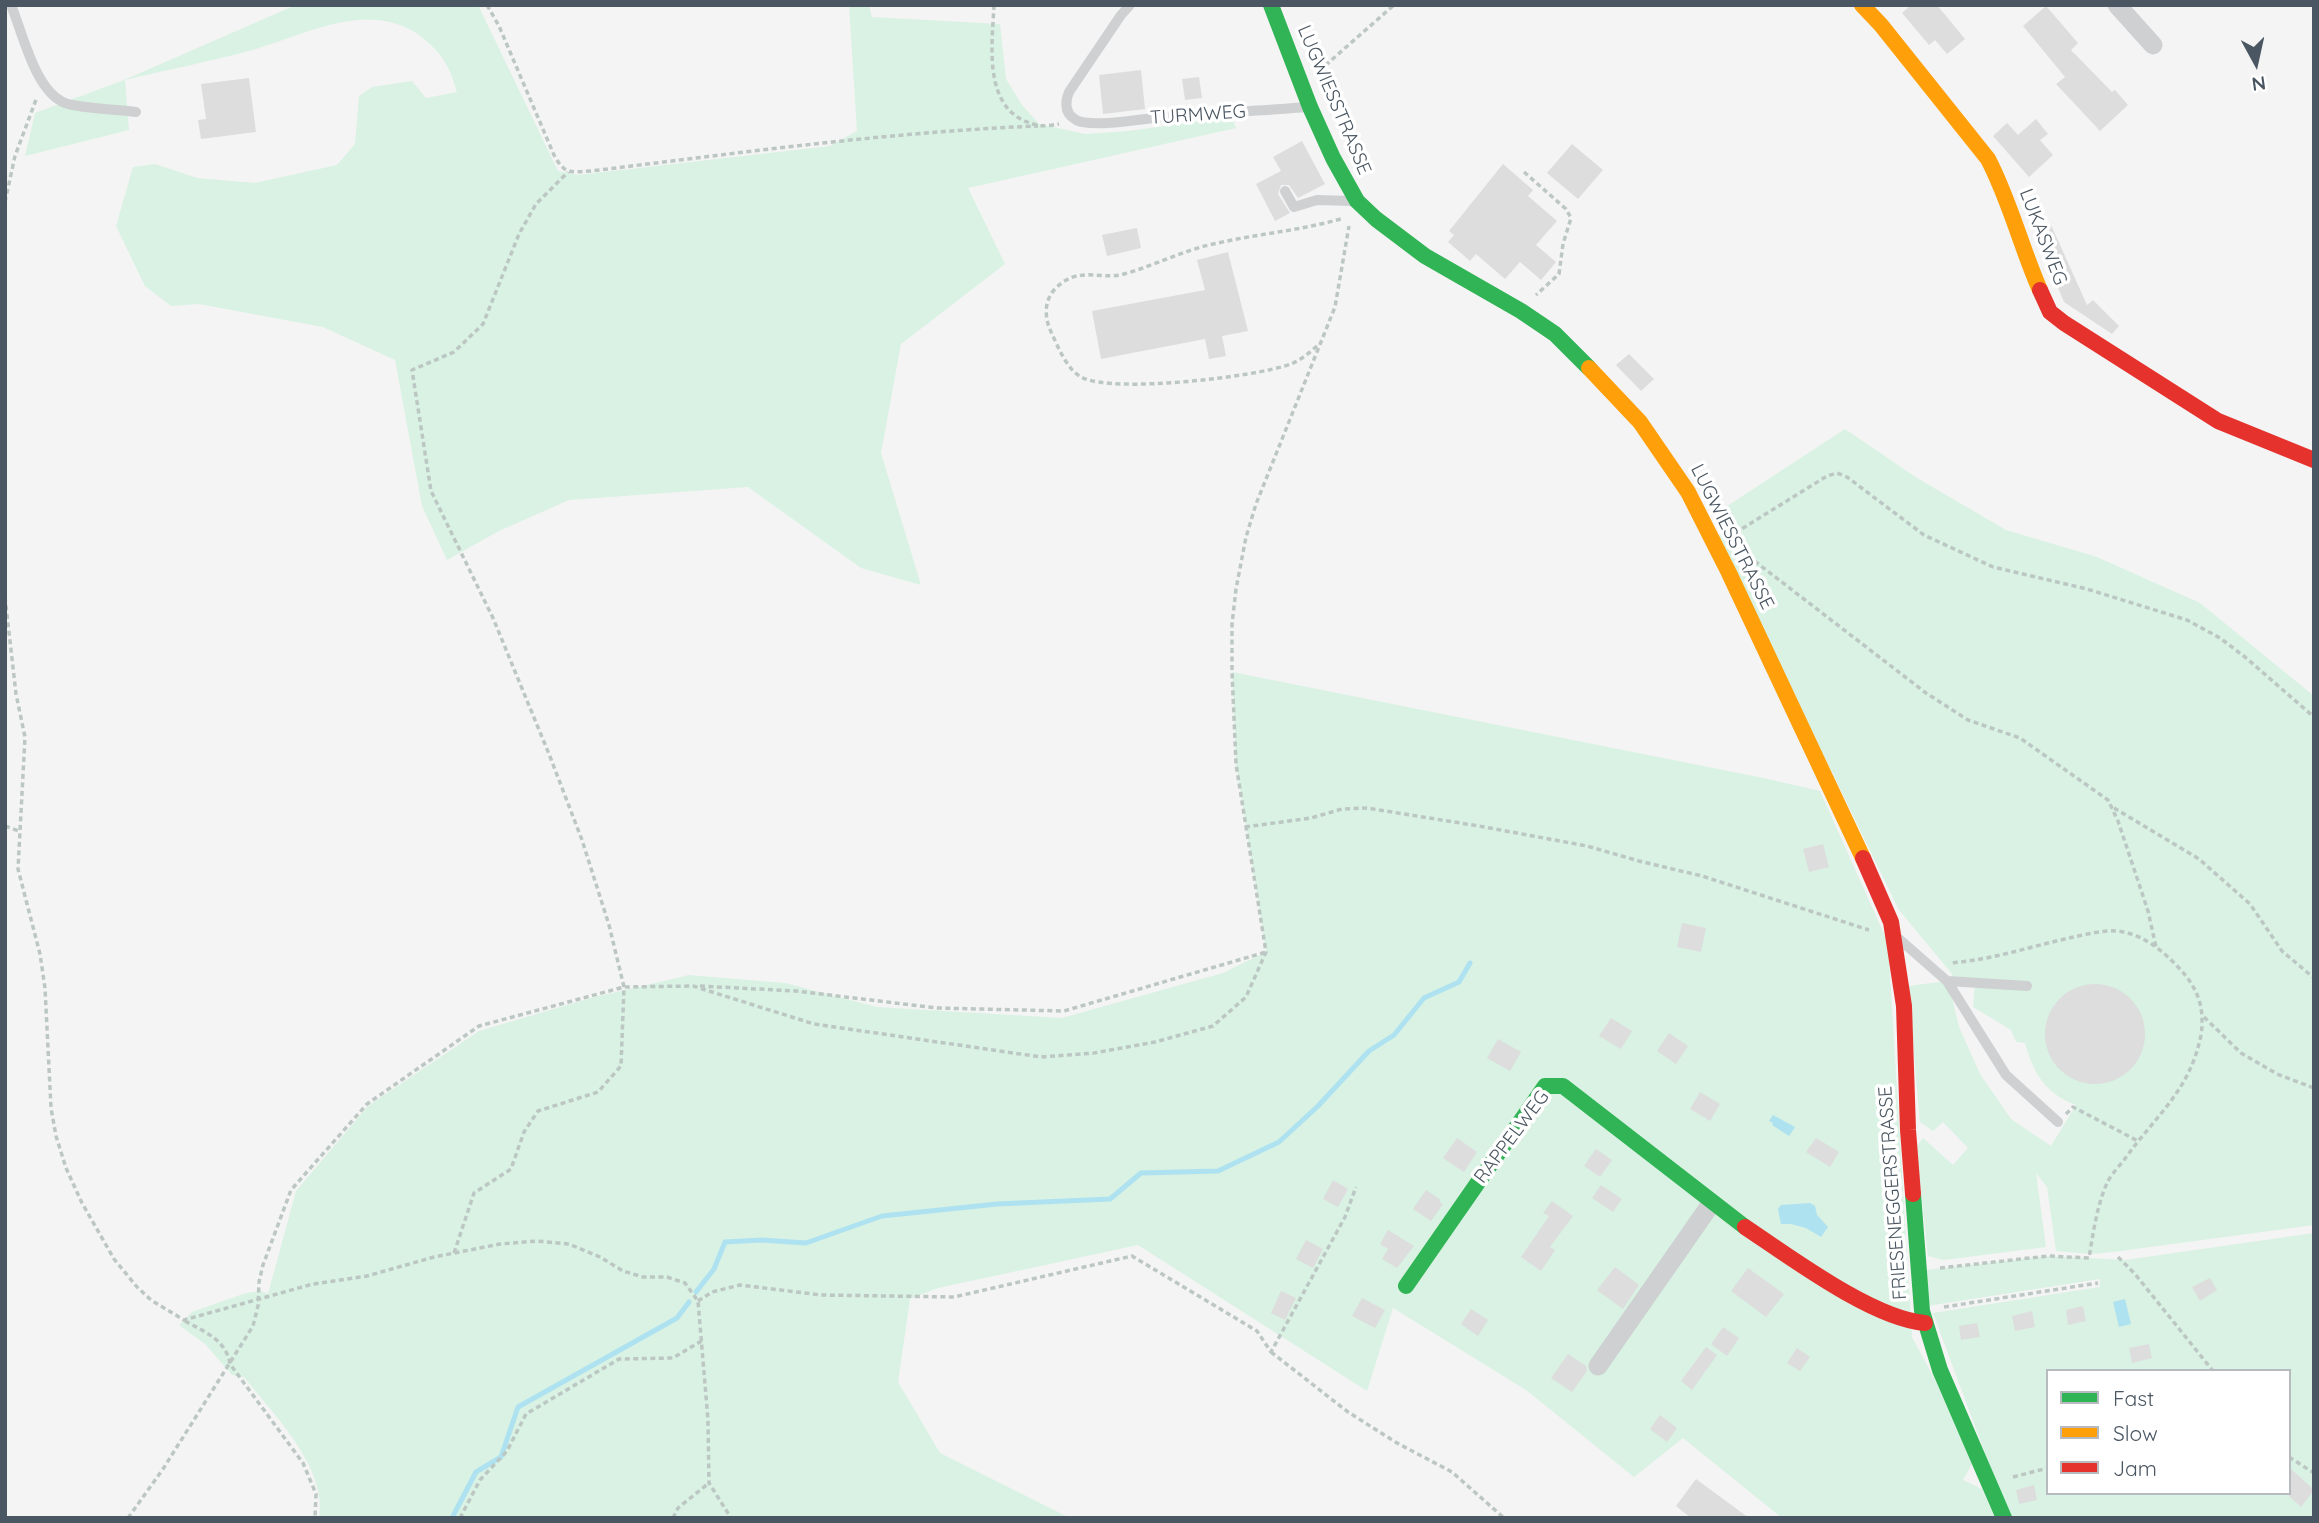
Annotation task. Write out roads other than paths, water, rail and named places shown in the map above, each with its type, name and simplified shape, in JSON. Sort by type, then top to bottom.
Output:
[{"type":"street","name":"LUGWIESSTRASSE","points":[[1271,5],[1310,107],[1333,158],[1357,201],[1425,256],[1521,311],[1555,334],[1640,422],[1688,492],[1835,795],[1894,934]]},
{"type":"street","name":"LUKASWEG","points":[[1862,5],[1988,159],[2000,182],[2026,257],[2050,312],[2218,421],[2314,460]]},
{"type":"street","points":[[2117,5],[2153,45]]},
{"type":"street","name":"FRIESENEGGERSTRASSE","points":[[1894,934],[1904,1006],[1908,1130],[1917,1271],[1923,1317],[1940,1370],[2004,1518]]},
{"type":"street","name":"RAPPELWEG","points":[[1405,1286],[1545,1086],[1563,1086],[1712,1204],[1822,1278],[1881,1312],[1910,1323],[1923,1317]]},
{"type":"street","points":[[1598,1366],[1712,1204]]},
{"type":"lane","points":[[10,5],[41,80],[50,92],[64,102],[136,112]]},
{"type":"lane","name":"TURMWEG","points":[[1130,5],[1066,100],[1066,109],[1072,117],[1085,123],[1310,107]]},
{"type":"lane","points":[[1285,191],[1294,207],[1325,199],[1357,201]]},
{"type":"lane","points":[[1894,934],[1947,981],[2006,1075],[2058,1122]]},
{"type":"lane","points":[[1947,981],[2028,986]]},
{"type":"water","points":[[1773,1115],[1795,1127],[1789,1136],[1772,1125],[1769,1121]]},
{"type":"water","points":[[1810,1203],[1815,1206],[1817,1215],[1828,1227],[1821,1237],[1806,1228],[1781,1224],[1778,1209],[1781,1205]]},
{"type":"water","points":[[2125,1299],[2131,1324],[2119,1327],[2113,1302]]},
{"type":"waterway","points":[[696,1292],[714,1269],[725,1242],[762,1240],[806,1243],[882,1216],[997,1204],[1110,1199],[1141,1173],[1218,1171],[1279,1142],[1318,1106],[1369,1051],[1394,1035],[1424,998],[1459,982],[1470,963]]},
{"type":"waterway","points":[[452,1518],[476,1472],[501,1457],[518,1407],[677,1318],[689,1302]]}]
